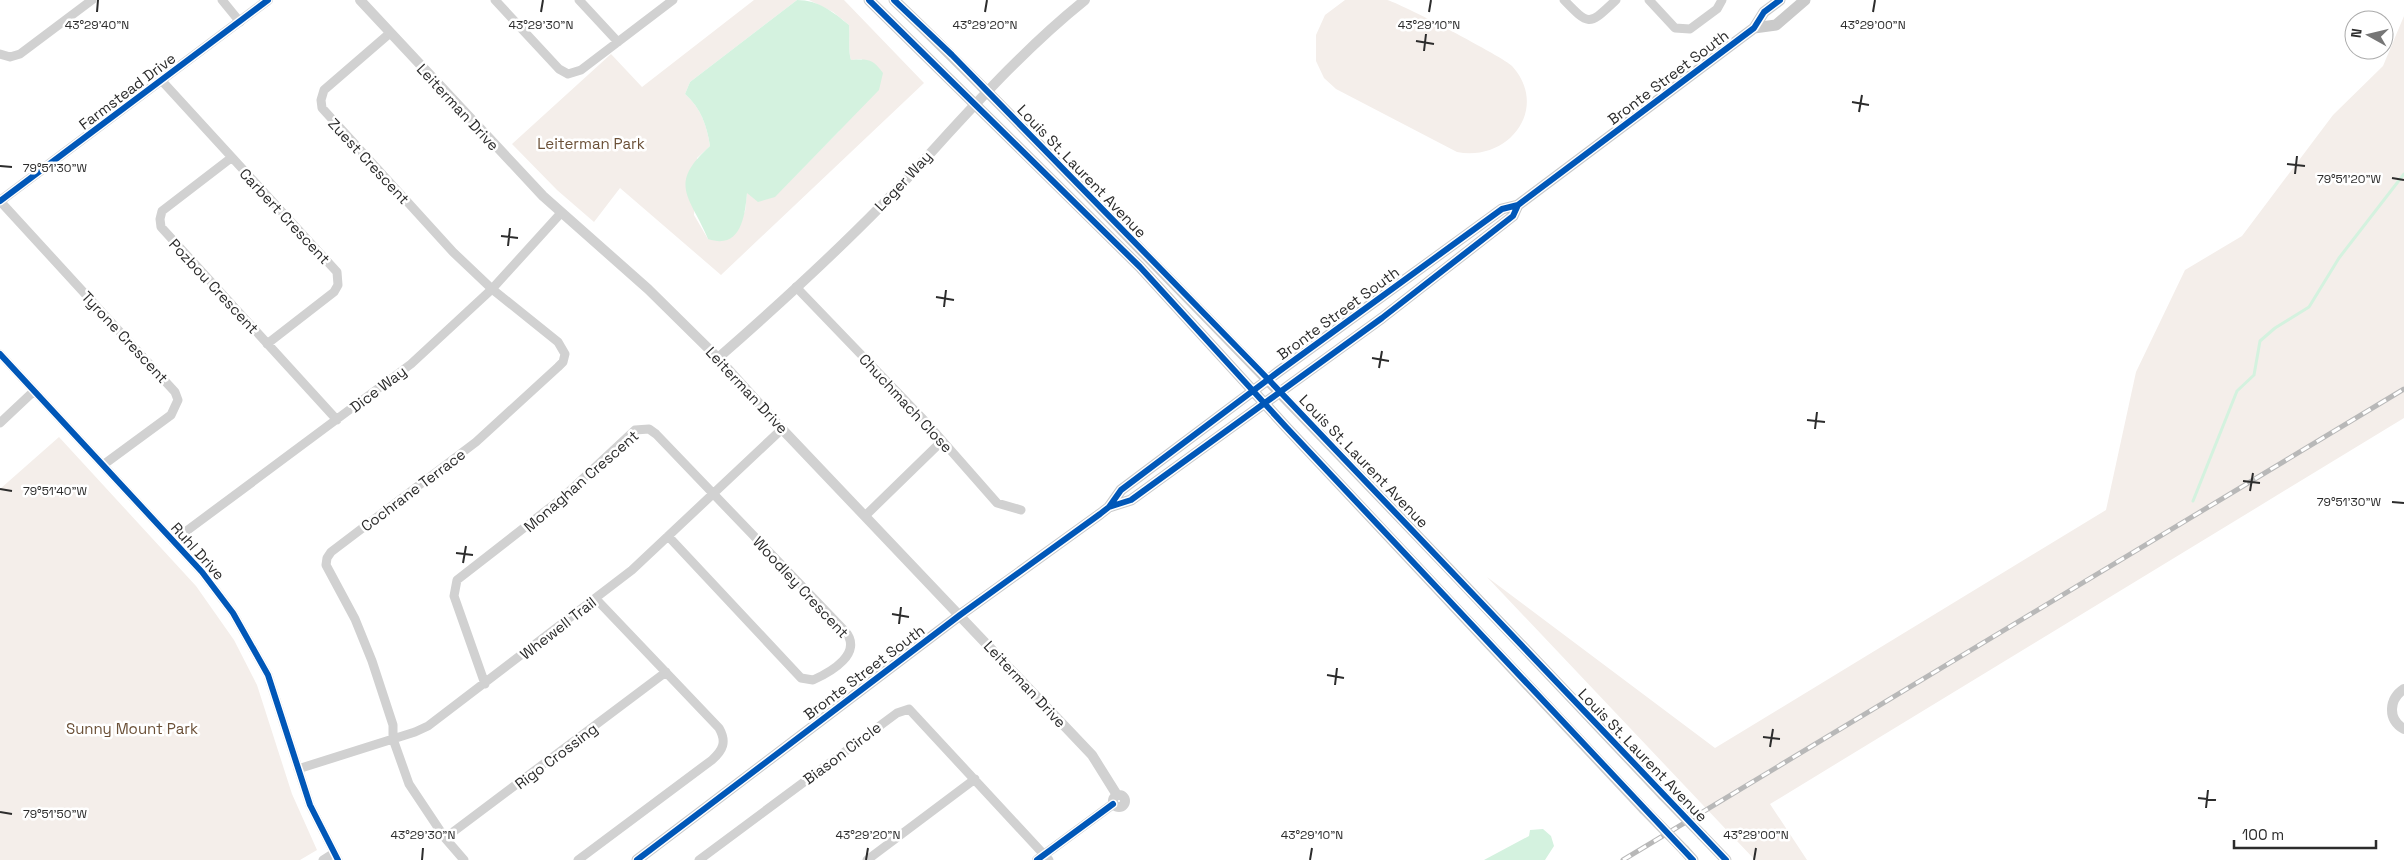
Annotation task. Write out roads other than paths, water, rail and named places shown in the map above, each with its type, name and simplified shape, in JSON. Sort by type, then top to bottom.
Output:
[{"type":"main road","name":"Louis St. Laurent Avenue","points":[[869,0],[1140,267],[1253,392],[1693,860]]},
{"type":"main road","name":"Louis St. Laurent Avenue","points":[[894,0],[987,92],[1269,380],[1436,553],[1726,860]]},
{"type":"main road","name":"Bronte Street South","points":[[1109,507],[1121,490],[1269,380],[1502,209],[1518,205],[1754,28],[1764,12],[1780,0]]},
{"type":"main road","name":"Bronte Street South","points":[[1754,28],[1776,25],[1805,0]]},
{"type":"main road","name":"Bronte Street South","points":[[637,860],[960,615],[1109,507],[1131,500],[1382,318],[1513,216],[1518,205]]},
{"type":"street","points":[[0,54],[10,57],[20,54],[92,0]]},
{"type":"street","points":[[222,0],[240,22]]},
{"type":"street","name":"Farmstead Drive","points":[[0,201],[268,0]]},
{"type":"street","name":"Leiterman Drive","points":[[360,0],[508,161],[561,213],[648,289],[718,358],[1092,755],[1115,800],[1098,818],[1044,858]]},
{"type":"street","points":[[495,0],[564,73],[574,73],[580,70],[673,0]]},
{"type":"street","points":[[579,0],[618,42]]},
{"type":"street","name":"Leger Way","points":[[718,358],[881,206],[1047,30],[1085,0]]},
{"type":"street","points":[[1564,0],[1580,17],[1588,20],[1596,18],[1616,0]]},
{"type":"street","points":[[1649,0],[1675,28],[1690,29],[1717,9],[1722,0]]},
{"type":"street","name":"Zuest Crescent","points":[[390,33],[324,90],[321,100],[322,108],[453,252],[492,289]]},
{"type":"street","name":"Carbert Crescent","points":[[162,81],[337,272],[339,278],[338,285],[334,292],[268,344]]},
{"type":"street","name":"Pozbou Crescent","points":[[231,158],[162,211],[160,219],[161,228],[337,420]]},
{"type":"street","name":"Tyrone Crescent","points":[[0,201],[175,392],[178,400],[171,415],[103,465]]},
{"type":"street","name":"Dice Way","points":[[173,542],[411,364],[492,289],[561,213]]},
{"type":"street","name":"Chuchmach Close","points":[[796,287],[942,441],[997,503],[1021,510]]},
{"type":"street","name":"Cochrane Terrace","points":[[393,739],[393,725],[372,661],[355,619],[326,566],[327,558],[331,552],[476,442],[562,362],[565,354],[558,342],[492,289]]},
{"type":"street","name":"Ruhl Drive","points":[[0,354],[202,572],[234,613],[273,689],[298,769],[316,818],[336,857]]},
{"type":"street","points":[[0,423],[34,391]]},
{"type":"street","name":"Monaghan Crescent","points":[[485,684],[454,596],[457,580],[561,499],[636,430],[642,428],[656,434],[713,494]]},
{"type":"street","name":"Whewell Trail","points":[[298,769],[428,726],[632,570],[782,428]]},
{"type":"street","points":[[866,515],[942,441]]},
{"type":"street","name":"Woodley Crescent","points":[[668,536],[801,678],[813,680],[844,661],[851,646],[850,637],[713,494]]},
{"type":"street","points":[[578,860],[720,752],[724,744],[719,728],[596,599]]},
{"type":"street","name":"Rigo Crossing","points":[[445,838],[666,672]]},
{"type":"street","points":[[2404,690],[2397,694],[2392,707],[2395,721],[2404,729]]},
{"type":"street","name":"Biason Circle","points":[[699,860],[902,709],[909,708],[975,779],[1044,858]]},
{"type":"street","points":[[393,739],[409,784],[445,838],[464,860]]},
{"type":"street","points":[[867,860],[975,779]]},
{"type":"street","points":[[322,860],[336,857]]},
{"type":"waterway","points":[[2193,501],[2237,391],[2254,375],[2260,341],[2275,328],[2309,307],[2339,258],[2404,174]]},
{"type":"railway","points":[[1623,860],[2404,389]]},
{"type":"park label","name":"Leiterman Park","points":[[591,143]]},
{"type":"park label","name":"Sunny Mount Park","points":[[132,728]]}]
